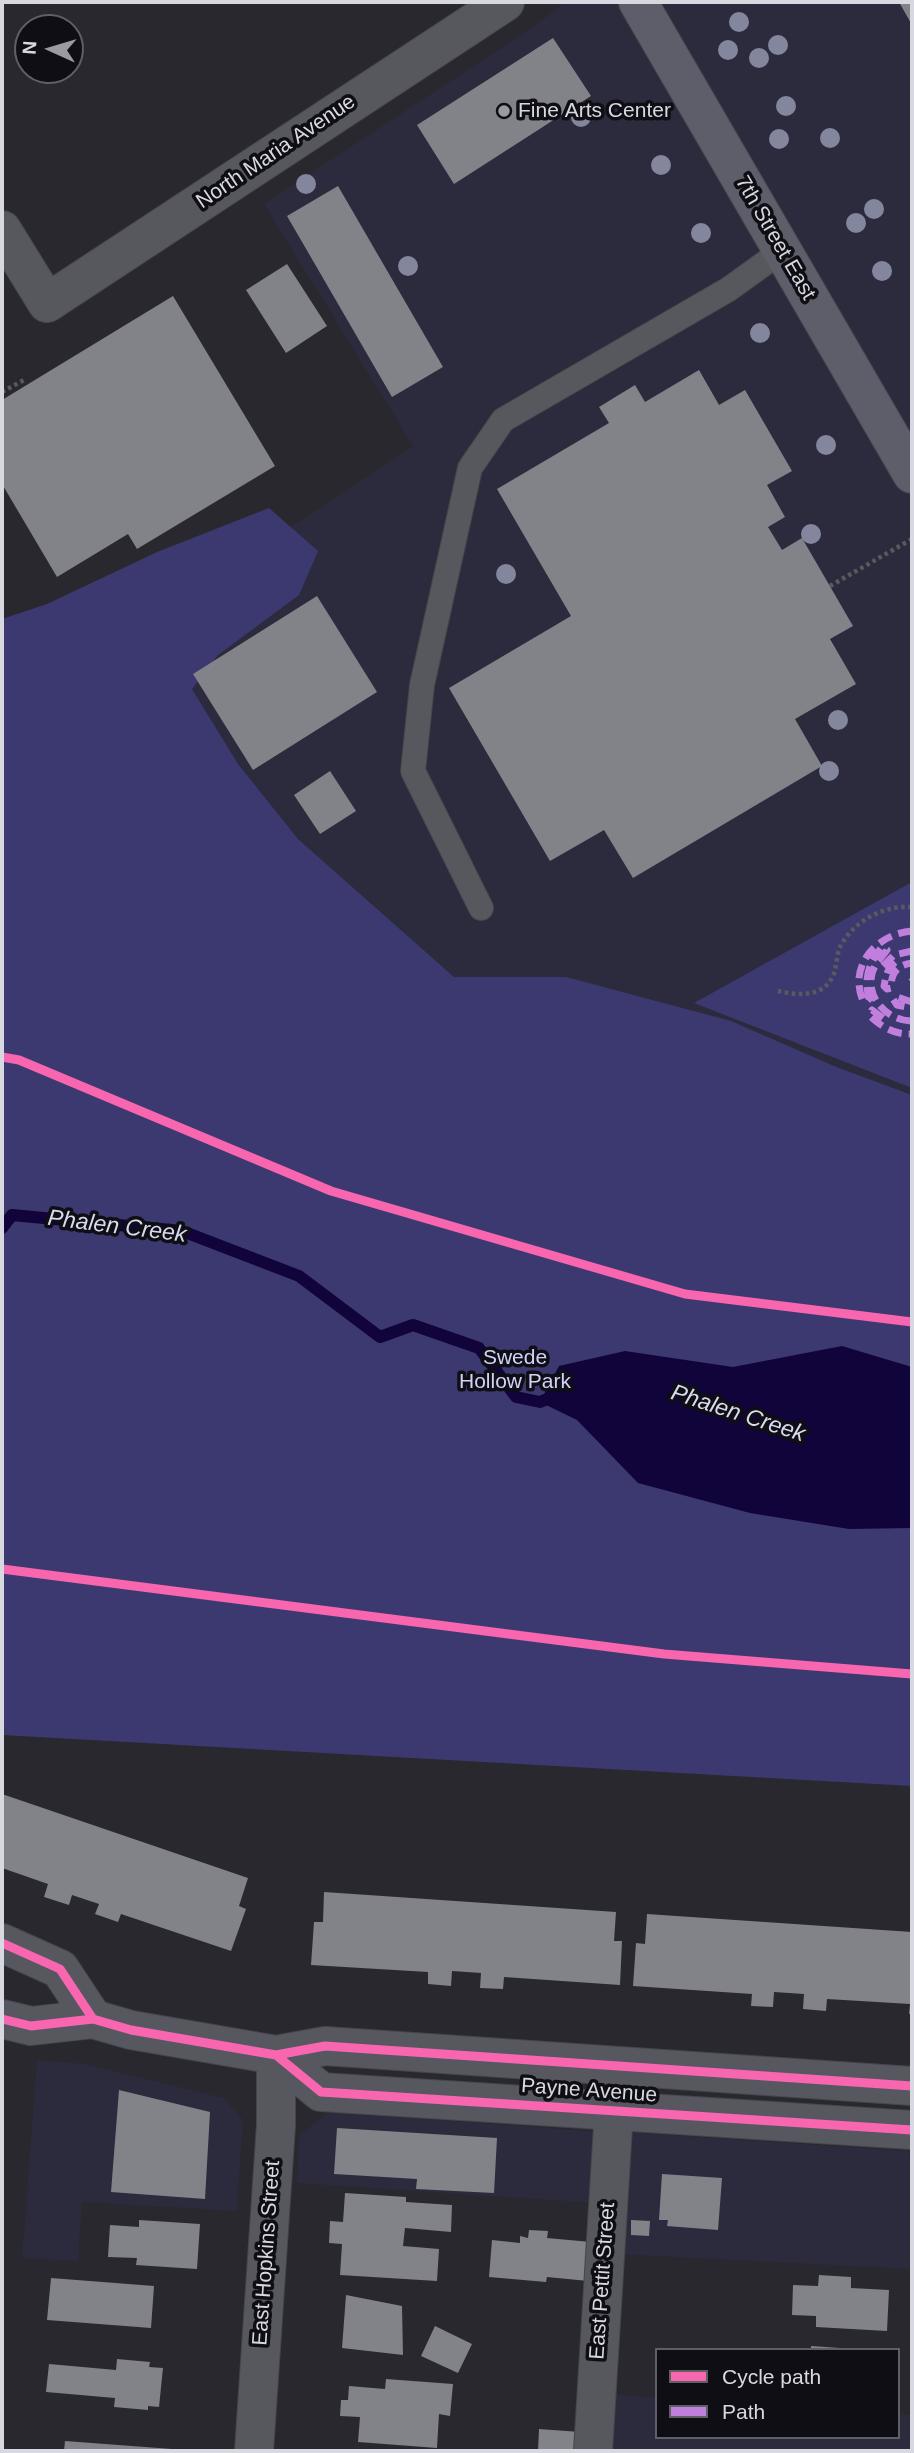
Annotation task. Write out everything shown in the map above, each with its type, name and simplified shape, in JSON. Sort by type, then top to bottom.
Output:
[{"type":"main road","name":"7th Street East","points":[[638,2],[912,474]]},
{"type":"street","name":"North Maria Avenue","points":[[2,230],[47,303],[505,2]]},
{"type":"street","points":[[2,1943],[60,1969],[93,2019]]},
{"type":"street","name":"Payne Avenue","points":[[2,2019],[31,2026],[93,2019],[131,2030],[276,2054],[325,2046],[912,2086]]},
{"type":"street","name":"Payne Avenue","points":[[276,2054],[321,2092],[912,2130]]},
{"type":"street","name":"East Hopkins Street","points":[[254,2451],[275,2125],[276,2054]]},
{"type":"street","name":"East Pettit Street","points":[[593,2451],[614,2110]]},
{"type":"lane","points":[[481,908],[413,771],[422,685],[470,468],[503,420],[729,289],[783,250]]},
{"type":"path","points":[[2,392],[24,380]]},
{"type":"path","points":[[830,586],[912,539]]},
{"type":"path","points":[[778,991],[796,995],[810,994],[822,988],[832,978],[840,947],[856,925],[880,912],[903,906],[912,907]]},
{"type":"shaded area","points":[[566,2],[912,2],[912,1095],[834,1066],[566,977],[454,977],[298,839],[238,764],[192,689],[160,614],[413,446],[264,204],[531,28]]},
{"type":"shaded area","points":[[37,2060],[85,2064],[224,2098],[243,2120],[237,2211],[82,2202],[78,2261],[22,2258]]},
{"type":"shaded area","points":[[329,2112],[590,2131],[602,2149],[597,2203],[297,2183],[299,2135]]},
{"type":"shaded area","points":[[624,2132],[907,2151],[912,2156],[912,2269],[616,2254]]},
{"type":"shaded area","points":[[608,2394],[655,2398],[655,2439],[900,2439],[900,2414],[912,2415],[912,2451],[604,2451]]},
{"type":"green space","name":"Swede Hollow Park","points":[[269,508],[318,551],[299,595],[218,655],[192,689],[238,764],[298,839],[454,977],[566,977],[731,1021],[834,1066],[912,1095],[912,1786],[2,1735],[2,619],[47,604],[157,552]]},
{"type":"green space","points":[[912,882],[912,1088],[694,1003]]},
{"type":"water","points":[[842,1346],[912,1367],[912,1528],[849,1529],[750,1513],[638,1483],[577,1420],[540,1402],[559,1366],[625,1351],[733,1367]]},
{"type":"building","points":[[899,2],[912,2],[912,25]]},
{"type":"building","name":"Fine Arts Center","points":[[553,38],[591,96],[454,184],[417,125]]},
{"type":"building","points":[[338,186],[443,367],[392,397],[287,216]]},
{"type":"building","points":[[287,264],[327,326],[286,353],[246,290]]},
{"type":"building","points":[[173,296],[275,466],[137,549],[128,534],[57,577],[2,484],[2,400]]},
{"type":"building","points":[[699,370],[719,405],[745,390],[792,471],[767,485],[785,517],[768,527],[782,550],[802,538],[853,626],[830,639],[856,684],[795,719],[822,766],[633,878],[604,830],[550,861],[449,688],[571,616],[497,489],[609,423],[599,407],[635,385],[645,402]]},
{"type":"building","points":[[317,596],[377,692],[253,770],[193,674]]},
{"type":"building","points":[[330,771],[356,811],[320,834],[294,795]]},
{"type":"building","points":[[2,1794],[248,1878],[239,1906],[246,1909],[231,1951],[121,1914],[118,1922],[95,1914],[99,1904],[72,1895],[69,1905],[44,1897],[48,1884],[2,1868]]},
{"type":"building","points":[[324,1892],[616,1912],[614,1941],[622,1941],[620,1985],[504,1977],[503,1989],[480,1988],[481,1973],[452,1971],[451,1986],[428,1984],[428,1972],[311,1965],[314,1922],[323,1922]]},
{"type":"building","points":[[647,1914],[912,1932],[912,2014],[909,2014],[910,2004],[827,1999],[826,2011],[803,2009],[804,1994],[774,1992],[773,2007],[751,2006],[752,1994],[633,1986],[636,1943],[645,1944]]},
{"type":"building","points":[[119,2090],[210,2112],[205,2199],[111,2192]]},
{"type":"building","points":[[337,2128],[497,2138],[494,2193],[416,2189],[417,2179],[334,2174]]},
{"type":"building","points":[[662,2174],[722,2178],[718,2230],[667,2226],[668,2220],[659,2220]]},
{"type":"building","points":[[345,2193],[406,2197],[406,2202],[452,2205],[451,2232],[405,2228],[403,2246],[439,2249],[437,2281],[340,2275],[342,2244],[329,2243],[330,2221],[343,2222]]},
{"type":"building","points":[[139,2220],[200,2224],[197,2269],[136,2265],[137,2258],[108,2257],[110,2225],[139,2227]]},
{"type":"building","points":[[631,2220],[650,2221],[649,2236],[631,2235]]},
{"type":"building","points":[[529,2230],[548,2231],[547,2238],[591,2242],[588,2281],[547,2277],[546,2282],[489,2277],[492,2240],[520,2243],[520,2236],[528,2238]]},
{"type":"building","points":[[819,2275],[851,2277],[851,2288],[889,2290],[887,2331],[816,2327],[816,2316],[792,2315],[793,2285],[818,2286]]},
{"type":"building","points":[[51,2278],[154,2286],[151,2328],[47,2320]]},
{"type":"building","points":[[346,2295],[402,2306],[403,2355],[342,2348]]},
{"type":"building","points":[[435,2326],[472,2344],[458,2373],[421,2356]]},
{"type":"building","points":[[117,2359],[150,2362],[149,2367],[163,2368],[159,2407],[148,2406],[148,2410],[114,2407],[115,2398],[46,2392],[49,2364],[116,2370]]},
{"type":"building","points":[[386,2379],[453,2384],[450,2416],[439,2414],[437,2448],[358,2442],[360,2417],[340,2416],[341,2400],[348,2400],[349,2386],[385,2389]]},
{"type":"building","points":[[539,2429],[580,2432],[579,2451],[538,2451]]},
{"type":"building","points":[[65,2441],[172,2449],[172,2451],[64,2451]]},
{"type":"waterway","name":"Phalen Creek","points":[[2,1228],[12,1215],[182,1231],[299,1276],[380,1337],[413,1325],[479,1348],[516,1397],[540,1402],[554,1396]]},
{"type":"marked path","points":[[912,931],[899,933],[877,945],[869,954],[859,975],[859,988],[863,1001],[867,1001],[870,966],[881,948],[887,950],[872,974],[873,994],[884,1010],[892,1016],[912,1021]]},
{"type":"marked path","points":[[883,966],[894,955],[912,951]]},
{"type":"marked path","points":[[895,962],[886,976],[884,986],[887,989],[891,988],[896,971],[912,963]]},
{"type":"marked path","points":[[912,1002],[897,997],[893,999],[897,1005],[912,1008]]},
{"type":"marked path","points":[[883,1018],[872,1010],[871,1017],[885,1027],[895,1032],[912,1034]]},
{"type":"cycle path","points":[[2,1057],[19,1060],[331,1191],[685,1294],[912,1322]]},
{"type":"cycle path","points":[[2,1569],[664,1654],[912,1674]]},
{"type":"cycle path","points":[[2,1943],[60,1969],[93,2019]]},
{"type":"cycle path","points":[[2,2019],[31,2026],[93,2019],[131,2030],[276,2055],[325,2046],[912,2086]]},
{"type":"cycle path","points":[[276,2055],[321,2092],[912,2130]]},
{"type":"place","name":"Fine Arts Center","points":[[504,111]]}]
